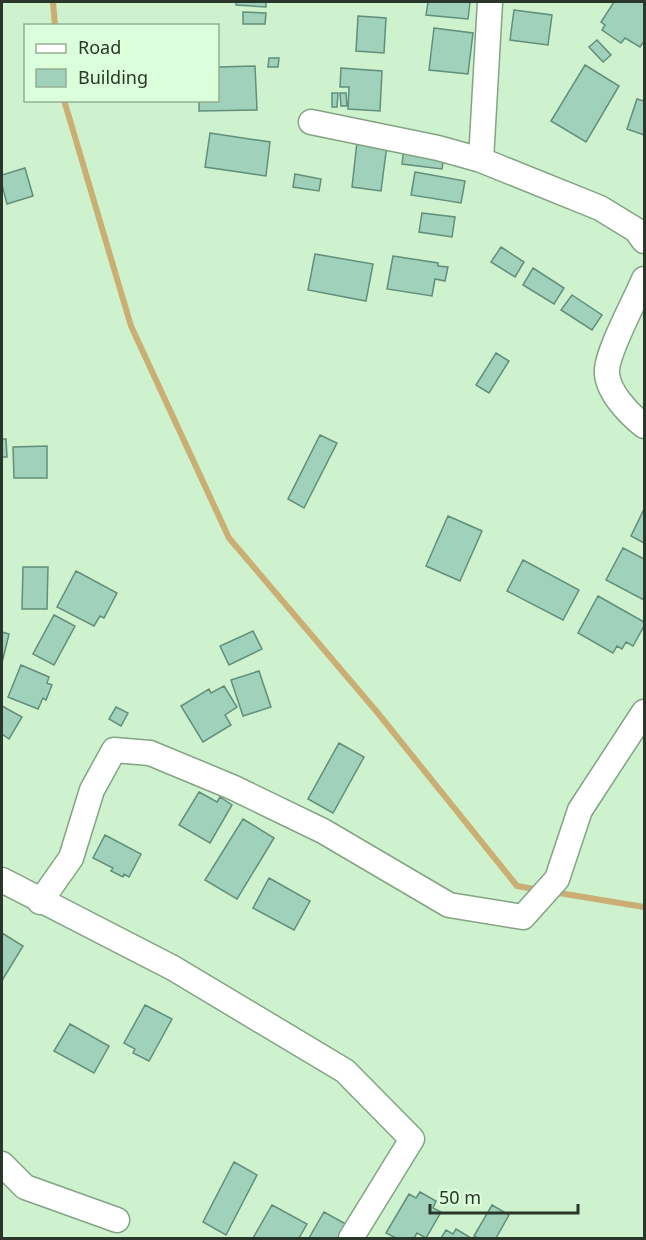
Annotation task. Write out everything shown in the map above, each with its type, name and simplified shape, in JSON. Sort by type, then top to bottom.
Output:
[{"type":"street","points":[[481,160],[490,2]]},
{"type":"street","points":[[311,122],[438,148],[481,160],[600,208],[636,230],[645,242]]},
{"type":"street","points":[[645,279],[613,348],[607,370],[609,384],[616,397],[645,426]]},
{"type":"street","points":[[40,902],[71,858],[92,790],[114,750],[150,753],[232,787],[323,831],[449,905],[523,917],[557,879],[580,810],[645,712]]},
{"type":"street","points":[[2,880],[40,902],[173,968],[345,1071],[412,1139],[351,1239]]},
{"type":"street","points":[[2,1164],[25,1187],[117,1220]]},
{"type":"building","points":[[236,2],[266,2],[266,7],[236,5]]},
{"type":"building","points":[[428,2],[470,2],[468,19],[426,15]]},
{"type":"building","points":[[614,2],[644,2],[644,41],[640,47],[625,38],[621,43],[602,30],[605,25],[601,22]]},
{"type":"building","points":[[514,10],[552,15],[548,45],[510,40]]},
{"type":"building","points":[[243,12],[266,13],[265,24],[243,24]]},
{"type":"building","points":[[358,16],[386,18],[384,53],[356,51]]},
{"type":"building","points":[[434,28],[473,33],[468,74],[429,70]]},
{"type":"building","points":[[597,40],[611,55],[603,62],[589,47]]},
{"type":"building","points":[[269,58],[279,58],[278,67],[268,67]]},
{"type":"building","points":[[585,65],[619,86],[586,142],[551,121]]},
{"type":"building","points":[[255,66],[257,110],[199,111],[199,102],[219,102],[219,67]]},
{"type":"building","points":[[341,68],[382,71],[380,111],[348,109],[349,87],[340,87]]},
{"type":"building","points":[[332,93],[338,93],[337,107],[332,107]]},
{"type":"building","points":[[340,93],[346,93],[347,106],[341,106]]},
{"type":"building","points":[[637,99],[644,101],[644,135],[627,129]]},
{"type":"building","points":[[210,133],[270,142],[266,176],[205,167]]},
{"type":"building","points":[[357,142],[387,145],[381,191],[352,187]]},
{"type":"building","points":[[404,148],[444,154],[442,169],[402,164]]},
{"type":"building","points":[[25,168],[33,196],[7,204],[2,175]]},
{"type":"building","points":[[415,172],[465,181],[461,203],[411,195]]},
{"type":"building","points":[[295,174],[321,179],[319,191],[293,187]]},
{"type":"building","points":[[422,213],[455,217],[452,237],[419,232]]},
{"type":"building","points":[[501,247],[524,262],[515,277],[491,262]]},
{"type":"building","points":[[315,254],[373,264],[366,301],[308,290]]},
{"type":"building","points":[[393,256],[438,263],[438,266],[448,267],[445,281],[435,279],[432,296],[387,289]]},
{"type":"building","points":[[533,268],[564,288],[554,304],[523,285]]},
{"type":"building","points":[[572,295],[602,315],[592,330],[561,310]]},
{"type":"building","points":[[496,353],[509,361],[489,393],[476,385]]},
{"type":"building","points":[[320,435],[337,443],[304,508],[288,499]]},
{"type":"building","points":[[2,439],[6,439],[7,457],[2,457]]},
{"type":"building","points":[[47,446],[47,478],[14,478],[13,447]]},
{"type":"building","points":[[644,509],[644,543],[631,536]]},
{"type":"building","points":[[448,516],[482,531],[460,581],[426,566]]},
{"type":"building","points":[[623,548],[644,559],[644,600],[606,580]]},
{"type":"building","points":[[523,560],[579,590],[563,620],[507,591]]},
{"type":"building","points":[[23,567],[48,567],[47,609],[22,609]]},
{"type":"building","points":[[76,571],[117,593],[104,618],[100,616],[94,626],[57,607]]},
{"type":"building","points":[[598,596],[644,622],[633,646],[626,642],[622,649],[617,646],[613,653],[578,633]]},
{"type":"building","points":[[54,615],[75,626],[54,665],[33,654]]},
{"type":"building","points":[[253,631],[262,649],[229,665],[220,646]]},
{"type":"building","points":[[2,632],[9,634],[2,663]]},
{"type":"building","points":[[21,665],[49,677],[47,683],[52,685],[46,700],[43,698],[38,709],[8,697]]},
{"type":"building","points":[[259,671],[271,707],[243,716],[231,680]]},
{"type":"building","points":[[224,686],[237,707],[225,715],[231,725],[203,742],[181,706],[209,689],[211,693]]},
{"type":"building","points":[[2,706],[22,717],[9,739],[2,734]]},
{"type":"building","points":[[116,707],[128,713],[121,726],[109,719]]},
{"type":"building","points":[[339,743],[364,757],[333,813],[308,799]]},
{"type":"building","points":[[199,792],[217,802],[220,797],[232,805],[210,843],[179,825]]},
{"type":"building","points":[[243,819],[274,838],[237,899],[205,880]]},
{"type":"building","points":[[105,835],[141,854],[129,877],[124,874],[123,877],[111,871],[113,868],[93,858]]},
{"type":"building","points":[[269,878],[310,901],[294,930],[253,908]]},
{"type":"building","points":[[2,933],[23,946],[3,979],[2,978]]},
{"type":"building","points":[[145,1005],[172,1019],[149,1061],[133,1053],[135,1049],[124,1043]]},
{"type":"building","points":[[70,1024],[109,1046],[94,1073],[54,1051]]},
{"type":"building","points":[[234,1162],[257,1175],[226,1235],[203,1222]]},
{"type":"building","points":[[420,1192],[436,1201],[433,1208],[441,1212],[426,1238],[417,1233],[414,1238],[396,1238],[386,1233],[409,1194],[416,1198]]},
{"type":"building","points":[[272,1205],[307,1224],[299,1238],[253,1238]]},
{"type":"building","points":[[492,1205],[509,1215],[496,1238],[474,1236]]},
{"type":"building","points":[[324,1212],[353,1228],[347,1238],[309,1238]]},
{"type":"building","points":[[456,1229],[471,1238],[441,1238],[446,1230],[453,1234]]},
{"type":"waterway","points":[[53,2],[55,24]]},
{"type":"waterway","points":[[65,102],[131,326],[229,538],[377,712],[517,886],[540,890]]},
{"type":"waterway","points":[[553,892],[644,907]]}]
